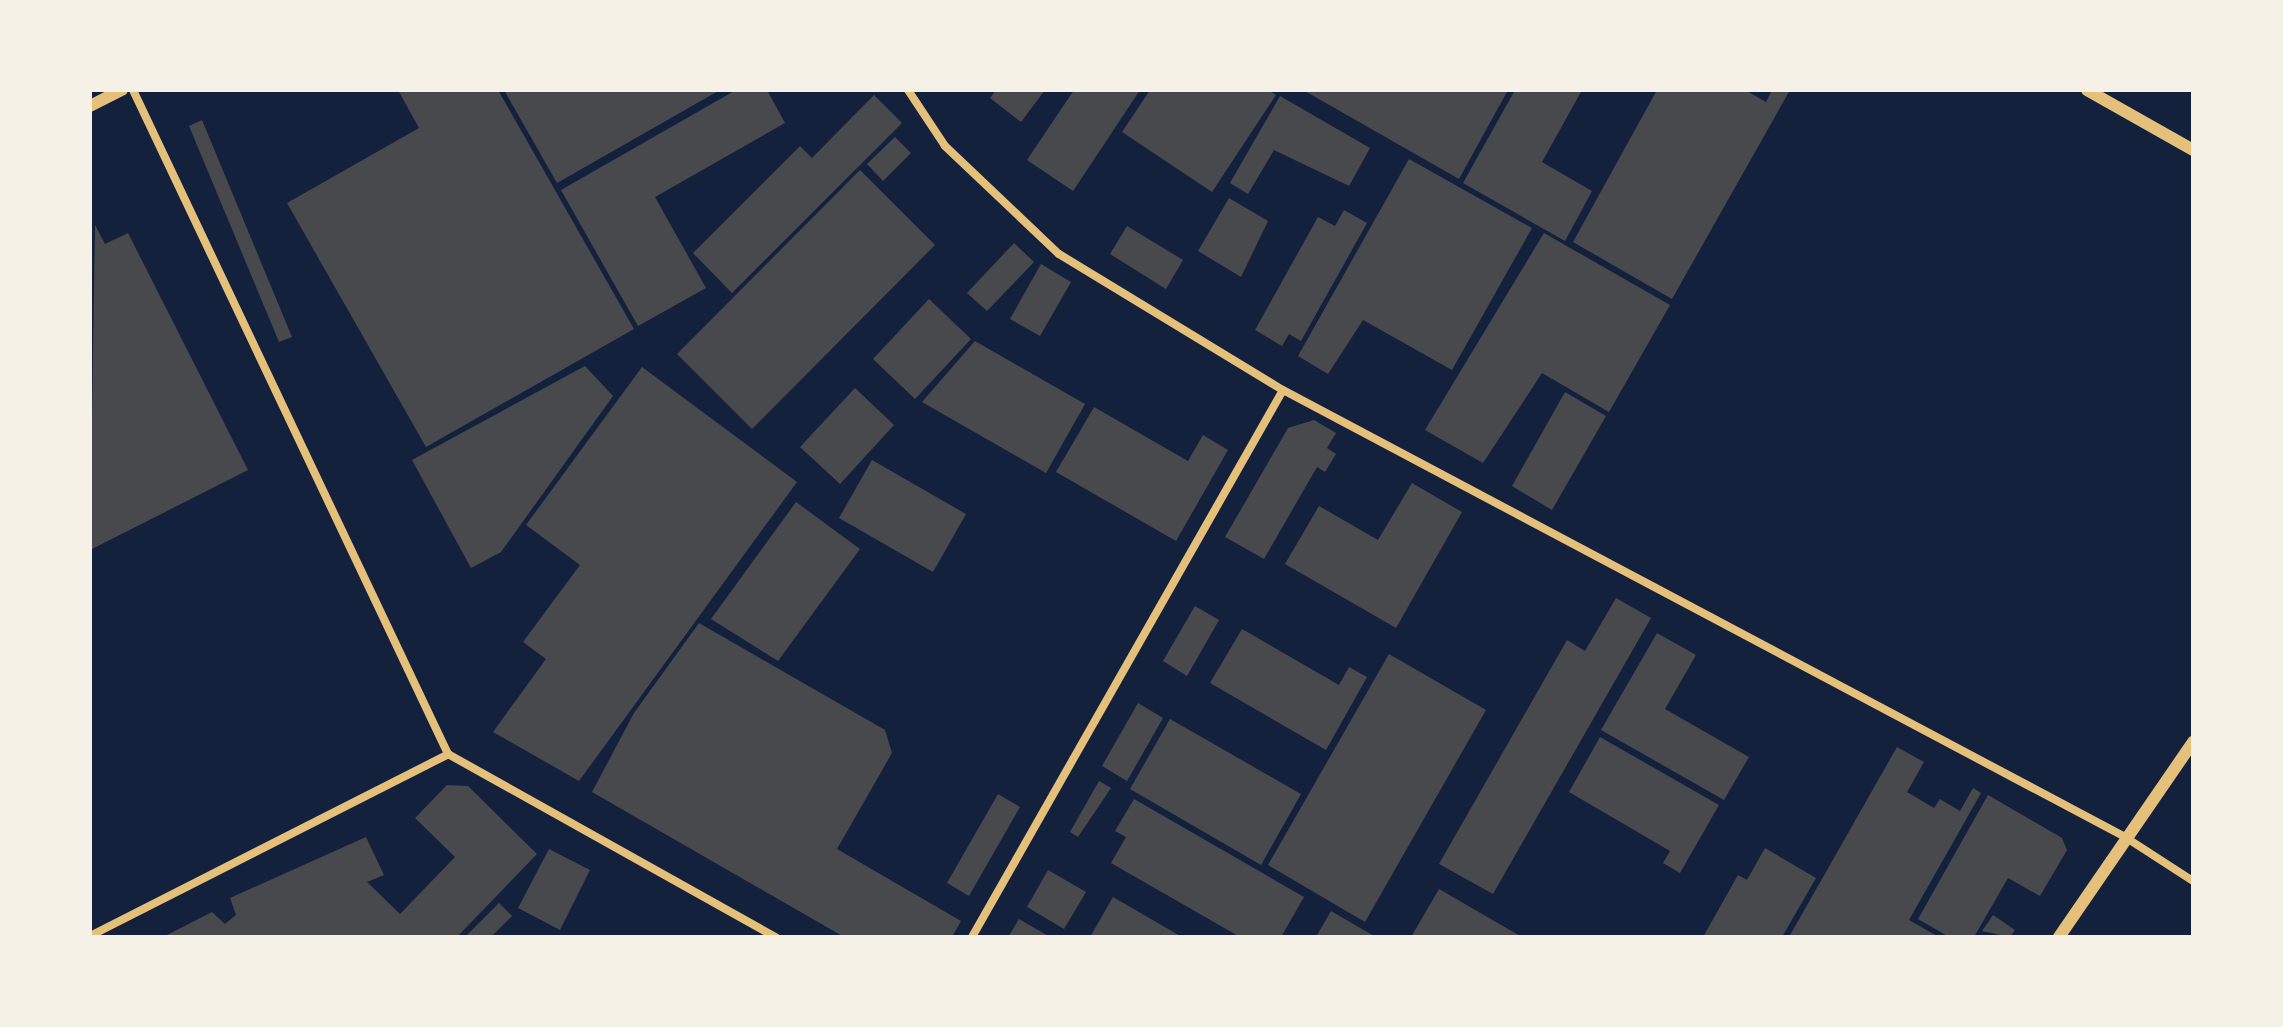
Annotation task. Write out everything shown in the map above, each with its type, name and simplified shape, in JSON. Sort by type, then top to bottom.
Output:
[{"type":"street","points":[[90,106],[122,90]]},
{"type":"street","points":[[133,90],[448,754],[776,937]]},
{"type":"street","points":[[908,90],[954,156],[1059,254],[1283,390],[2125,837],[2193,881]]},
{"type":"street","points":[[2087,90],[2193,150]]},
{"type":"street","points":[[972,937],[1283,390]]},
{"type":"street","points":[[2059,937],[2193,742]]},
{"type":"street","points":[[90,936],[448,754]]},
{"type":"building","points":[[398,90],[498,90],[634,329],[426,447],[287,203],[419,128]]},
{"type":"building","points":[[504,90],[581,91],[720,90],[557,183]]},
{"type":"building","points":[[736,90],[767,90],[785,123],[655,197],[706,288],[638,326],[561,190]]},
{"type":"building","points":[[996,90],[1045,90],[1021,122],[990,98]]},
{"type":"building","points":[[1074,90],[1140,90],[1073,191],[1027,160]]},
{"type":"building","points":[[1150,90],[1268,90],[1276,95],[1212,192],[1122,132]]},
{"type":"building","points":[[1303,90],[1508,90],[1459,179]]},
{"type":"building","points":[[1515,90],[1582,90],[1542,162],[1592,191],[1565,241],[1463,183]]},
{"type":"building","points":[[1657,90],[1745,90],[1766,102],[1772,90],[1790,90],[1672,299],[1573,242]]},
{"type":"building","points":[[874,95],[902,123],[732,293],[693,253],[800,146],[812,158]]},
{"type":"building","points":[[1280,96],[1370,148],[1349,186],[1274,150],[1248,194],[1230,183]]},
{"type":"building","points":[[202,120],[292,337],[279,342],[189,126]]},
{"type":"building","points":[[895,137],[911,153],[883,181],[867,164]]},
{"type":"building","points":[[1409,159],[1532,228],[1452,370],[1363,320],[1328,374],[1298,356]]},
{"type":"building","points":[[860,170],[935,245],[752,429],[677,354]]},
{"type":"building","points":[[1229,198],[1268,221],[1241,277],[1198,251]]},
{"type":"building","points":[[1344,210],[1367,223],[1301,341],[1289,334],[1282,346],[1255,330],[1318,217],[1335,226]]},
{"type":"building","points":[[95,225],[105,244],[128,233],[248,470],[90,550]]},
{"type":"building","points":[[1127,226],[1183,260],[1166,289],[1110,254]]},
{"type":"building","points":[[1544,233],[1670,305],[1609,412],[1542,373],[1483,463],[1425,430]]},
{"type":"building","points":[[1014,243],[1034,262],[987,311],[967,293]]},
{"type":"building","points":[[1041,264],[1071,282],[1040,336],[1010,319]]},
{"type":"building","points":[[929,299],[971,339],[915,399],[873,359]]},
{"type":"building","points":[[975,341],[1085,404],[1046,473],[922,402]]},
{"type":"building","points":[[585,366],[613,396],[501,552],[471,568],[412,460]]},
{"type":"building","points":[[642,367],[797,482],[579,781],[493,732],[546,659],[523,642],[580,565],[526,525]]},
{"type":"building","points":[[855,388],[894,425],[840,484],[800,447]]},
{"type":"building","points":[[1565,392],[1606,416],[1552,510],[1512,486]]},
{"type":"building","points":[[1094,407],[1188,461],[1203,435],[1228,450],[1176,541],[1056,472]]},
{"type":"building","points":[[1314,420],[1336,433],[1327,448],[1336,454],[1325,472],[1317,467],[1264,559],[1225,537],[1288,428]]},
{"type":"building","points":[[872,460],[966,514],[933,572],[839,518]]},
{"type":"building","points":[[1412,483],[1462,512],[1396,628],[1285,564],[1319,506],[1378,540]]},
{"type":"building","points":[[796,502],[860,549],[778,661],[711,619]]},
{"type":"building","points":[[1616,598],[1651,618],[1493,894],[1439,864],[1567,640],[1585,651]]},
{"type":"building","points":[[1195,606],[1219,620],[1187,676],[1163,661]]},
{"type":"building","points":[[699,623],[885,730],[892,753],[837,849],[961,921],[952,937],[844,937],[592,792],[634,713]]},
{"type":"building","points":[[1242,629],[1339,685],[1349,667],[1367,677],[1326,750],[1210,683]]},
{"type":"building","points":[[1657,633],[1696,655],[1665,709],[1749,757],[1724,800],[1601,730]]},
{"type":"building","points":[[1389,654],[1486,710],[1365,922],[1268,865]]},
{"type":"building","points":[[1138,703],[1163,718],[1127,781],[1102,766]]},
{"type":"building","points":[[1170,719],[1301,794],[1261,865],[1130,789]]},
{"type":"building","points":[[1600,737],[1719,805],[1680,873],[1663,863],[1670,851],[1569,792]]},
{"type":"building","points":[[1897,747],[1924,762],[1907,792],[1934,808],[1940,799],[1960,811],[1973,788],[1981,793],[1909,920],[1939,937],[1789,937]]},
{"type":"building","points":[[1099,781],[1111,788],[1078,837],[1070,832]]},
{"type":"building","points":[[447,785],[468,786],[537,854],[457,937],[163,937],[212,912],[225,924],[236,915],[230,898],[366,837],[384,875],[367,882],[400,914],[455,857],[415,818]]},
{"type":"building","points":[[998,794],[1020,807],[969,896],[947,883]]},
{"type":"building","points":[[1988,795],[2062,838],[2067,850],[2040,896],[2008,878],[1974,937],[1949,937],[1918,919]]},
{"type":"building","points":[[1134,799],[1304,897],[1281,937],[1240,937],[1111,863],[1126,837],[1115,831]]},
{"type":"building","points":[[1765,848],[1816,878],[1782,937],[1703,937],[1738,875],[1747,880]]},
{"type":"building","points":[[549,849],[590,870],[560,930],[518,908]]},
{"type":"building","points":[[1048,870],[1086,892],[1064,929],[1027,907]]},
{"type":"building","points":[[1439,889],[1522,937],[1411,937]]},
{"type":"building","points":[[1113,897],[1182,937],[1090,937]]},
{"type":"building","points":[[499,903],[512,916],[491,937],[465,937]]},
{"type":"building","points":[[1331,911],[1376,937],[1316,937]]},
{"type":"building","points":[[1993,915],[2015,930],[2010,937],[1982,931]]},
{"type":"building","points":[[1019,919],[1050,937],[1008,937]]}]
